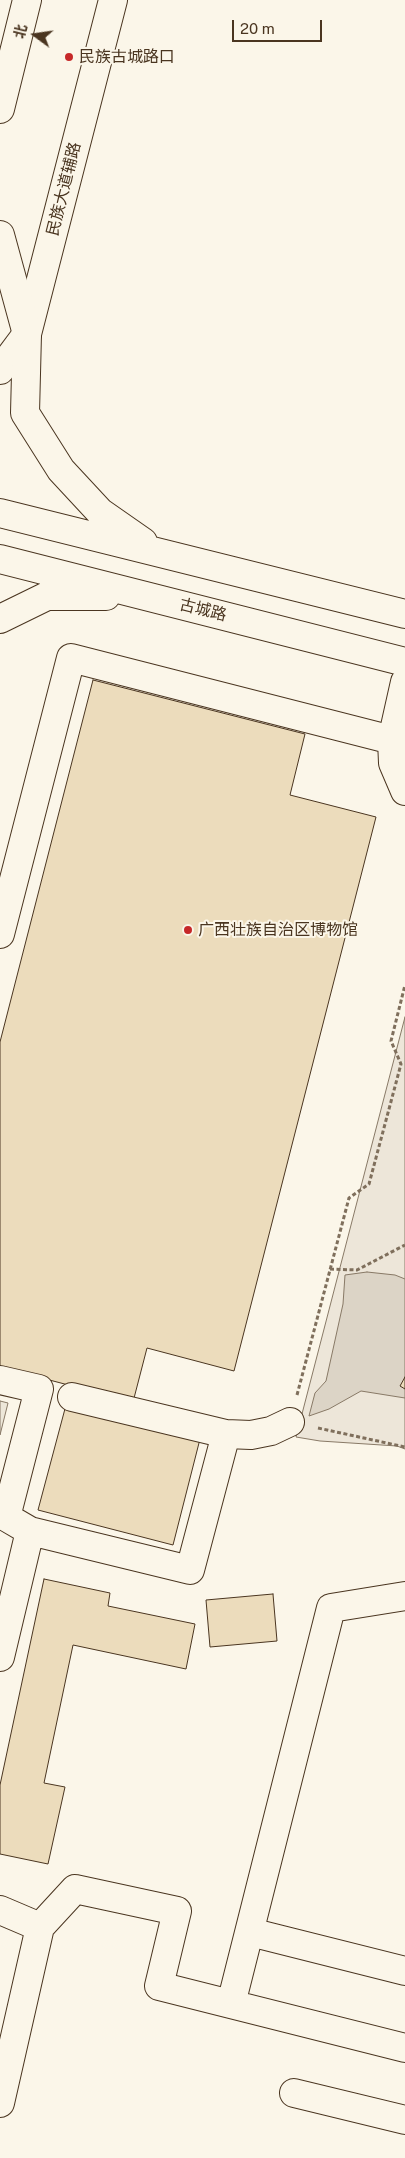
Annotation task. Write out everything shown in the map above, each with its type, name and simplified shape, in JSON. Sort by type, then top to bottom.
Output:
[{"type":"main road","points":[[0,109],[27,0]]},
{"type":"main road","name":"民族大道辅路","points":[[0,370],[27,334],[113,0]]},
{"type":"main road","points":[[0,235],[27,334],[25,413],[61,470],[100,512],[157,551]]},
{"type":"main road","points":[[0,512],[405,614]]},
{"type":"main road","name":"古城路","points":[[0,559],[405,662]]},
{"type":"main road","points":[[0,619],[47,596],[146,595]]},
{"type":"main road","points":[[0,934],[71,658],[392,740]]},
{"type":"main road","points":[[405,682],[392,740],[393,763],[405,791]]},
{"type":"main road","points":[[0,1380],[39,1389],[3,1517],[30,1531],[190,1570],[226,1434]]},
{"type":"main road","points":[[72,1397],[226,1434],[258,1434],[271,1431],[290,1422]]},
{"type":"main road","points":[[0,1656],[30,1531]]},
{"type":"main road","points":[[231,2004],[331,1608],[405,1596]]},
{"type":"main road","points":[[0,2103],[40,1927],[75,1889],[177,1911],[159,1986],[405,2048]]},
{"type":"main road","points":[[0,1910],[40,1927]]},
{"type":"main road","points":[[250,1932],[405,1971]]},
{"type":"main road","points":[[294,2093],[405,2120]]},
{"type":"path","points":[[405,985],[391,1041],[400,1064],[398,1074],[368,1184],[349,1198],[290,1422],[405,1447]]},
{"type":"path","points":[[330,1269],[356,1270],[405,1245]]},
{"type":"shaded area","points":[[405,1017],[405,1449],[397,1446],[320,1441],[296,1437]]},
{"type":"shaded area","points":[[367,1272],[395,1275],[405,1279],[405,1398],[361,1391],[329,1409],[309,1416],[315,1393],[326,1381],[343,1304],[345,1275]]},
{"type":"shaded area","points":[[0,1401],[8,1403],[0,1435]]},
{"type":"building","name":"广西壮族自治区博物馆","points":[[93,680],[305,734],[290,795],[376,817],[234,1371],[147,1348],[133,1402],[0,1367],[0,1042]]},
{"type":"building","points":[[405,1377],[405,1389],[400,1386]]},
{"type":"building","points":[[66,1405],[200,1439],[173,1545],[38,1510]]},
{"type":"building","points":[[44,1579],[110,1593],[108,1606],[195,1624],[186,1669],[73,1645],[44,1783],[65,1787],[48,1864],[0,1854],[0,1785]]},
{"type":"building","points":[[273,1594],[277,1641],[210,1647],[206,1600]]},
{"type":"place","name":"民族古城路口","points":[[69,57]]},
{"type":"place","name":"广西壮族自治区博物馆","points":[[188,930]]}]
